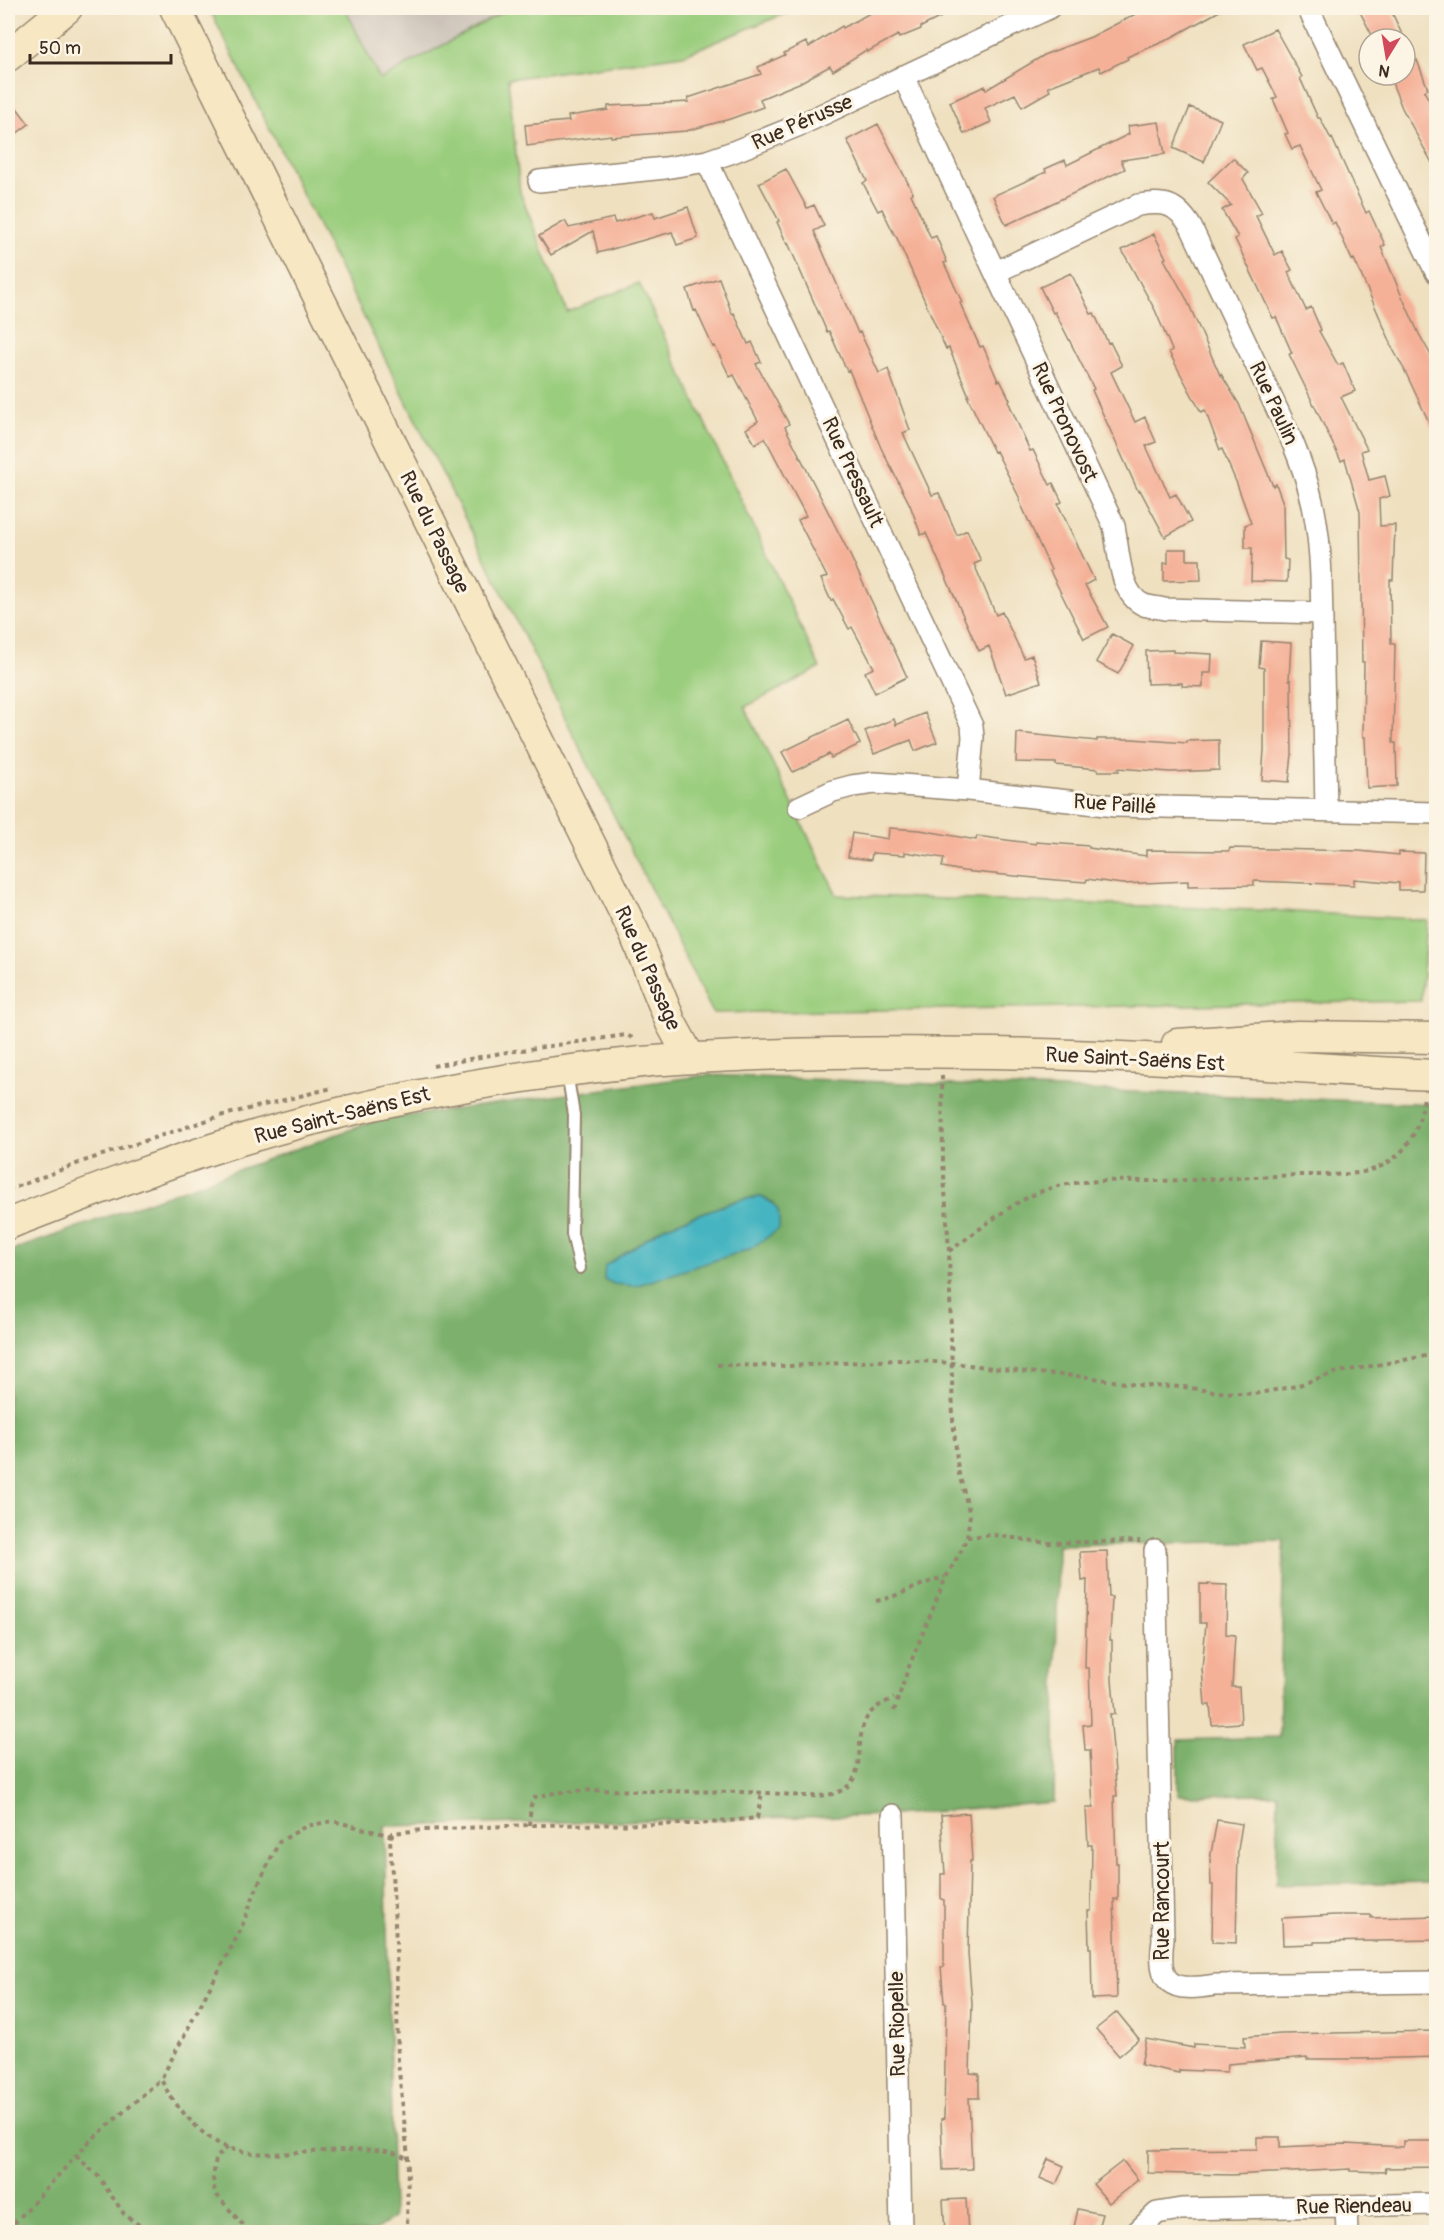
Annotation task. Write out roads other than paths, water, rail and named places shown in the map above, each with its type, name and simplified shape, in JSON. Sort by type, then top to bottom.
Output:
[{"type":"main road","points":[[8,56],[67,8]]},
{"type":"main road","name":"Rue du Passage","points":[[175,8],[634,932],[671,1023],[690,1058]]},
{"type":"main road","name":"Rue Saint-Saëns Est","points":[[1028,1054],[1298,1036],[1437,1038]]},
{"type":"main road","name":"Rue Saint-Saëns Est","points":[[8,1224],[130,1177],[235,1142],[314,1119],[444,1090],[643,1062],[812,1053],[942,1052],[1218,1062],[1432,1074]]},
{"type":"street","name":"Rue Pérusse","points":[[539,181],[665,168],[707,161],[757,144],[1049,8]]},
{"type":"street","points":[[1308,8],[1437,272]]},
{"type":"street","name":"Rue Pronovost","points":[[903,76],[1114,526],[1123,578],[1130,594],[1143,604],[1164,609],[1322,613]]},
{"type":"street","name":"Rue Pressault","points":[[707,161],[972,726],[968,790]]},
{"type":"street","name":"Rue Paulin","points":[[996,272],[1138,205],[1168,204],[1182,213],[1191,227],[1303,466],[1314,501],[1319,537],[1322,613],[1326,810]]},
{"type":"street","name":"Rue Paillé","points":[[799,807],[833,791],[875,783],[968,790],[1115,806],[1437,813]]},
{"type":"street","name":"Rue Rancourt","points":[[1155,1550],[1163,1974],[1176,1985],[1194,1988],[1215,1985],[1437,1982]]},
{"type":"street","name":"Rue Riopelle","points":[[892,1815],[901,2232]]},
{"type":"street","name":"Rue Riendeau","points":[[1137,2232],[1156,2213],[1181,2209],[1437,2204]]},
{"type":"street","points":[[1346,2206],[1347,2232]]},
{"type":"lane","points":[[567,1071],[574,1115],[572,1234],[580,1268]]},
{"type":"water","points":[[761,1197],[777,1209],[779,1229],[750,1249],[635,1286],[614,1284],[604,1279],[605,1266],[664,1227],[738,1200]]}]
